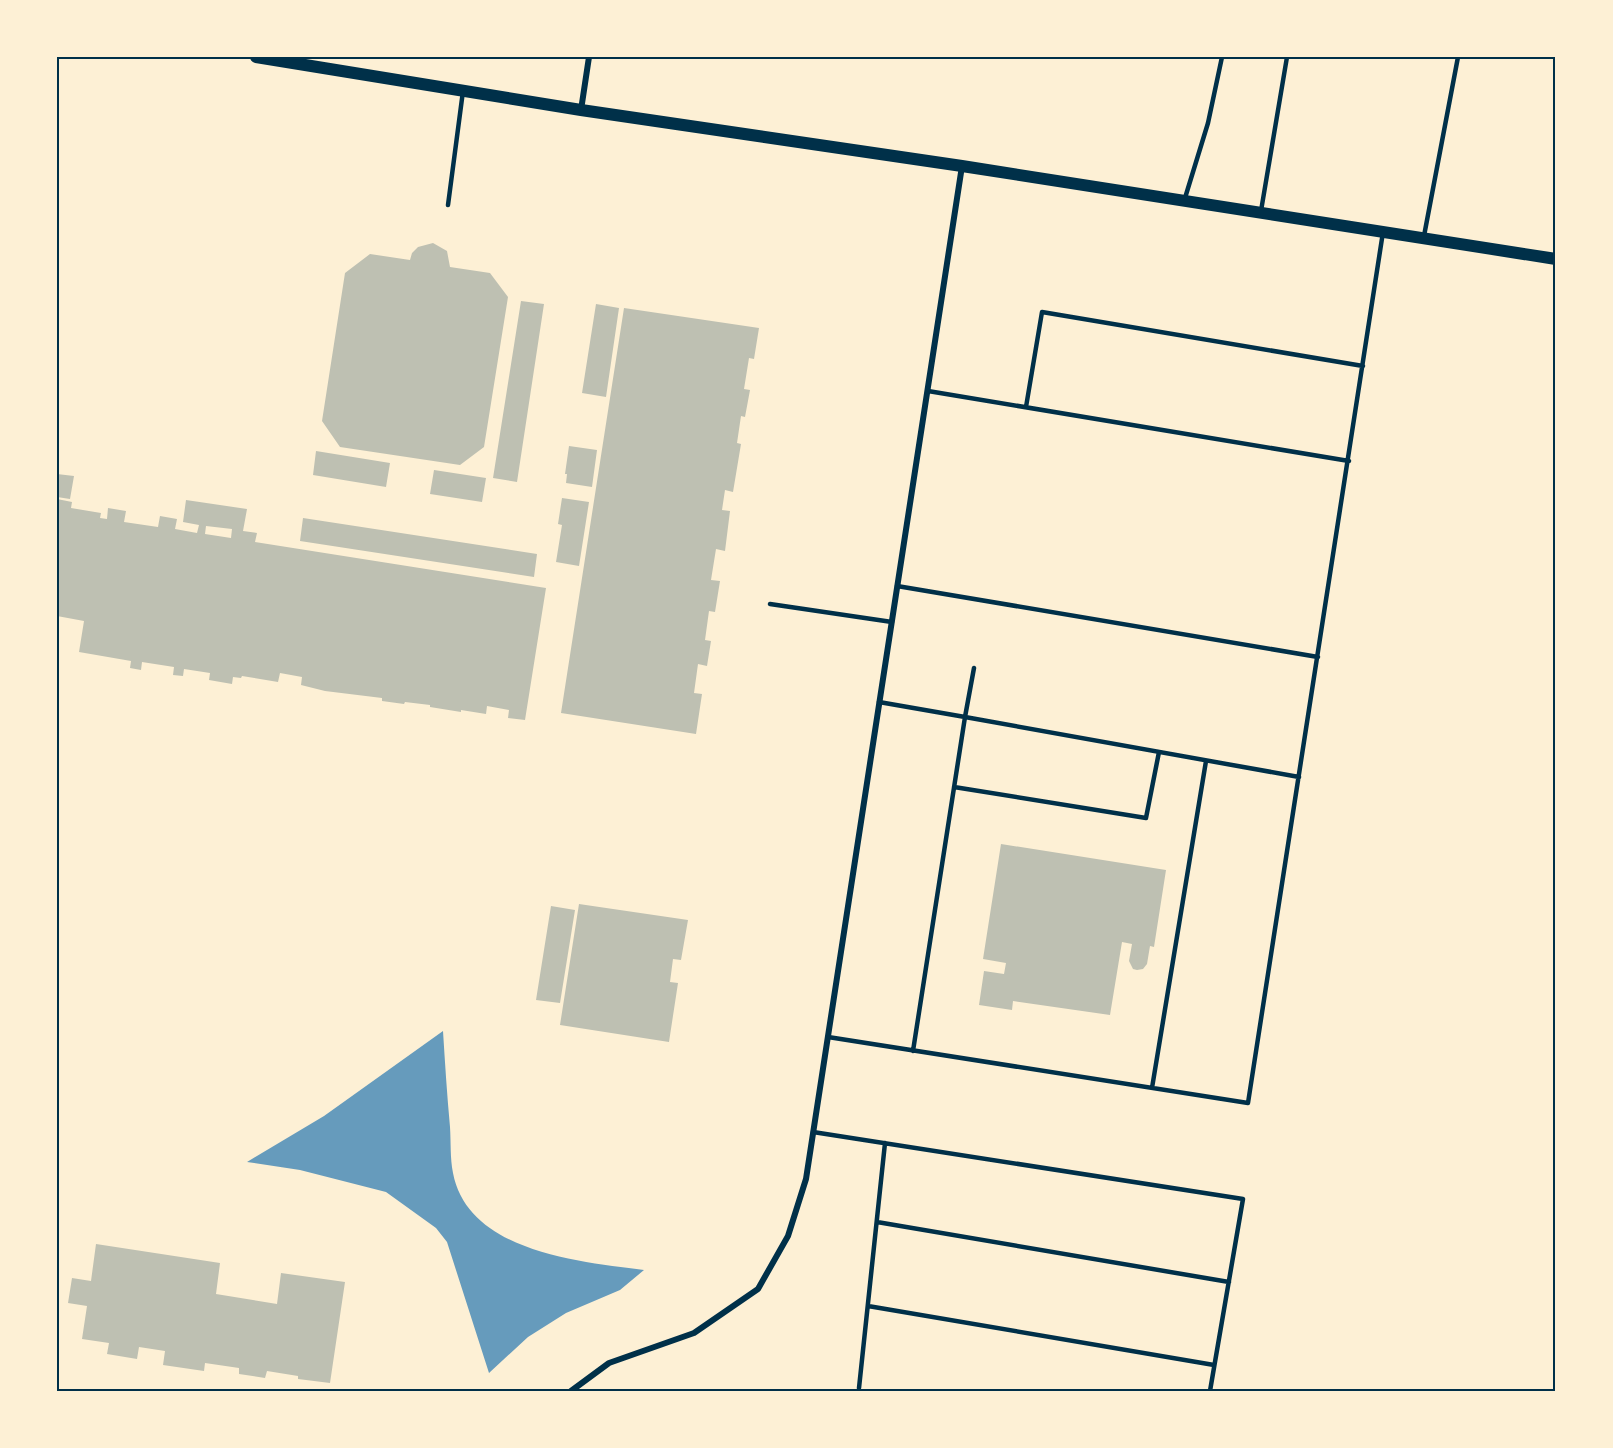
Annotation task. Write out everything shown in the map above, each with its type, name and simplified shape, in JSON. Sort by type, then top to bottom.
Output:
[{"type":"main road","points":[[256,57],[581,110],[962,166],[1556,260]]},
{"type":"street","points":[[581,110],[589,57]]},
{"type":"street","points":[[571,1391],[609,1363],[694,1333],[758,1289],[788,1236],[806,1179],[962,166]]},
{"type":"lane","points":[[1184,201],[1208,123],[1222,57]]},
{"type":"lane","points":[[1261,213],[1287,57]]},
{"type":"lane","points":[[1424,239],[1458,57]]},
{"type":"lane","points":[[447,205],[463,91]]},
{"type":"lane","points":[[828,1037],[1248,1103],[1383,232]]},
{"type":"lane","points":[[1026,407],[1042,312],[1363,366]]},
{"type":"lane","points":[[928,391],[1348,461]]},
{"type":"lane","points":[[897,586],[1318,657]]},
{"type":"lane","points":[[770,604],[892,622]]},
{"type":"lane","points":[[913,1051],[974,668]]},
{"type":"lane","points":[[879,702],[1299,777]]},
{"type":"lane","points":[[954,787],[1146,818],[1159,752]]},
{"type":"lane","points":[[1152,1088],[1206,760]]},
{"type":"lane","points":[[813,1132],[1243,1199],[1210,1391]]},
{"type":"lane","points":[[859,1388],[885,1143]]},
{"type":"lane","points":[[877,1222],[1229,1282]]},
{"type":"lane","points":[[868,1306],[1214,1365]]},
{"type":"water","points":[[443,1031],[453,1173],[463,1200],[480,1220],[503,1236],[530,1248],[589,1263],[644,1270],[620,1290],[566,1313],[528,1337],[489,1373],[447,1242],[436,1228],[386,1192],[300,1170],[247,1162],[324,1116]]},
{"type":"building","points":[[433,243],[447,251],[450,267],[490,273],[508,297],[484,447],[460,465],[340,447],[322,421],[345,273],[370,254],[410,260],[412,253],[418,247]]},
{"type":"building","points":[[521,301],[544,304],[517,482],[493,478]]},
{"type":"building","points":[[596,304],[619,308],[606,397],[582,393]]},
{"type":"building","points":[[624,308],[759,328],[754,359],[749,358],[744,389],[750,390],[745,417],[741,416],[737,443],[741,444],[733,492],[725,490],[722,510],[730,511],[725,551],[716,549],[711,580],[720,581],[715,612],[709,611],[705,640],[711,641],[707,666],[698,664],[694,693],[702,694],[696,734],[561,713]]},
{"type":"building","points":[[569,446],[597,450],[592,487],[566,483]]},
{"type":"building","points":[[316,451],[390,463],[386,487],[313,475]]},
{"type":"building","points":[[434,470],[486,478],[482,502],[430,494]]},
{"type":"building","points":[[57,474],[74,476],[70,499],[57,497]]},
{"type":"building","points":[[562,498],[589,502],[579,566],[556,562],[562,525],[558,524]]},
{"type":"building","points":[[57,499],[72,502],[71,508],[101,513],[100,518],[107,519],[108,508],[126,511],[124,522],[158,527],[160,516],[177,519],[175,529],[197,533],[199,525],[183,522],[186,500],[247,509],[243,531],[257,533],[255,542],[546,588],[525,720],[508,718],[509,710],[487,706],[486,714],[461,710],[461,712],[430,707],[430,705],[405,702],[404,704],[382,701],[382,698],[325,691],[301,685],[302,677],[280,673],[278,682],[242,676],[241,678],[233,677],[232,684],[209,680],[210,673],[184,669],[183,676],[173,675],[174,667],[142,662],[141,670],[130,668],[131,661],[79,652],[84,621],[57,616]],"holes":[[[206,526],[232,529],[231,538],[205,534]]]},
{"type":"building","points":[[303,518],[537,554],[534,577],[300,541]]},
{"type":"building","points":[[1001,844],[1166,870],[1154,947],[1150,946],[1147,964],[1143,969],[1137,970],[1133,969],[1129,961],[1132,944],[1122,942],[1110,1015],[1013,1001],[1012,1010],[979,1005],[984,971],[1004,974],[1006,963],[983,959]]},
{"type":"building","points":[[579,904],[688,920],[681,960],[673,959],[670,982],[678,983],[669,1042],[560,1025]]},
{"type":"building","points":[[551,906],[575,910],[560,1003],[536,1000]]},
{"type":"building","points":[[96,1244],[220,1263],[216,1294],[277,1304],[281,1273],[345,1282],[330,1383],[298,1379],[298,1376],[267,1371],[265,1378],[239,1374],[239,1368],[205,1363],[204,1371],[163,1365],[165,1351],[139,1347],[137,1359],[107,1354],[109,1343],[82,1339],[87,1306],[68,1303],[72,1278],[91,1281]]}]
